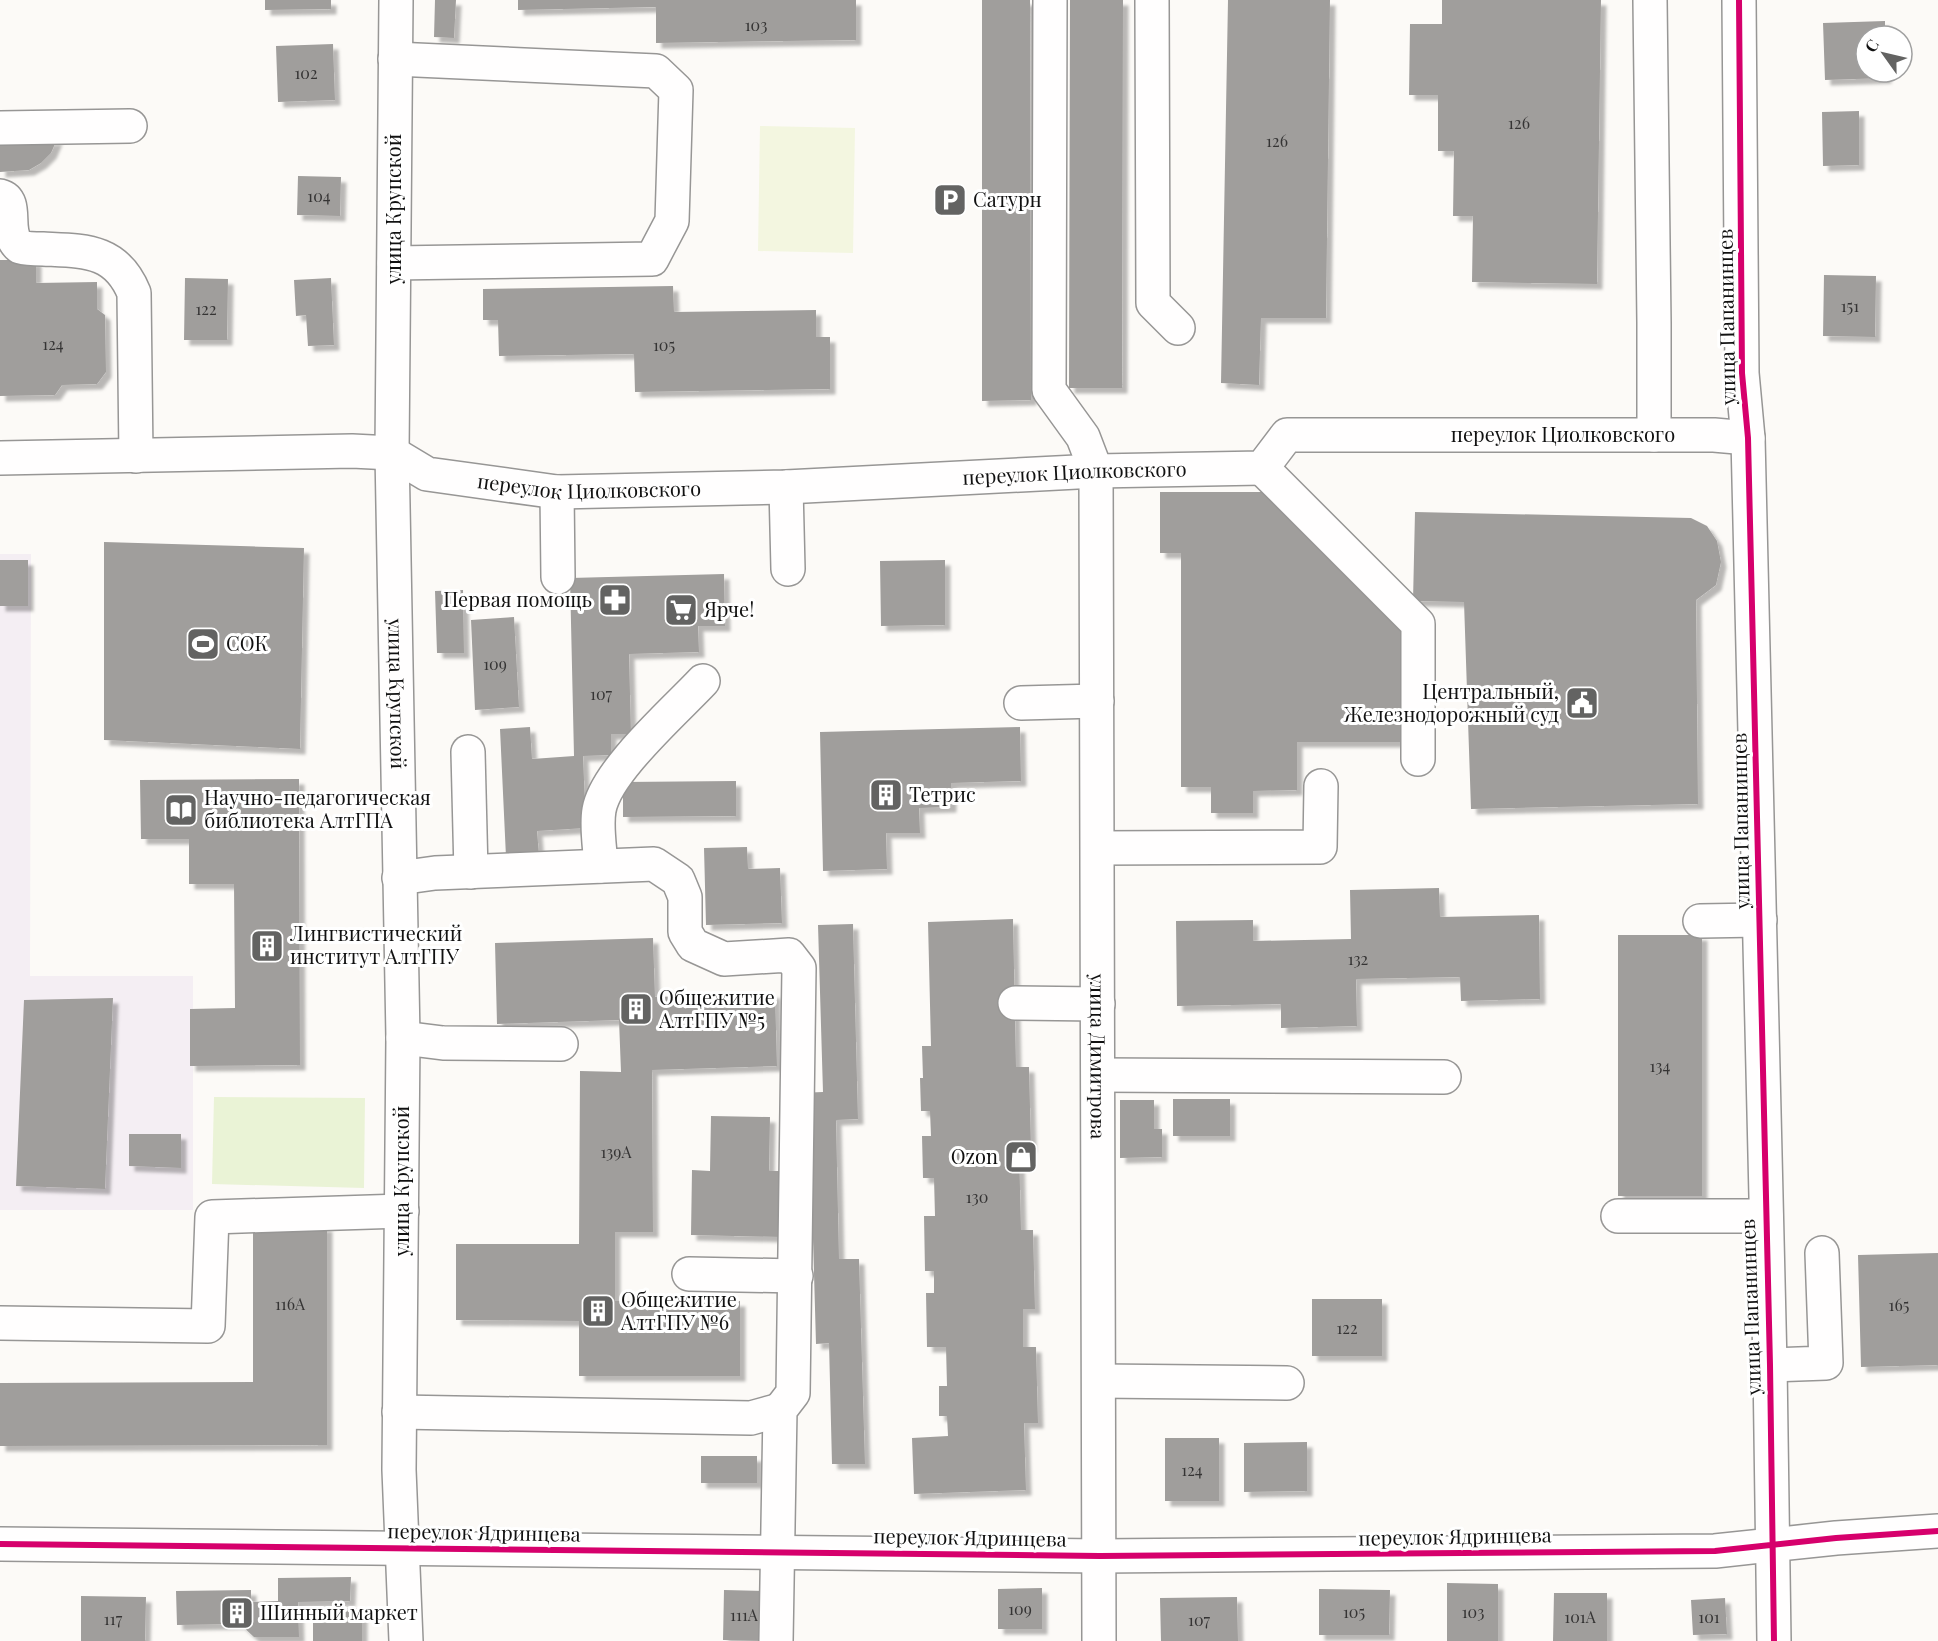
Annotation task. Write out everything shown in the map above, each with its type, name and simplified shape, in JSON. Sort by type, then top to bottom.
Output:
[{"type":"street","name":"улица Крупской","points":[[396,0],[392,453],[403,1038],[399,1470],[406,1641]]},
{"type":"street","points":[[1050,0],[1049,390],[1083,437],[1096,471]]},
{"type":"street","points":[[1152,0],[1153,303],[1178,328]]},
{"type":"street","points":[[1650,0],[1654,435]]},
{"type":"street","name":"улица Папанинцев","points":[[1739,0],[1742,373],[1748,438],[1770,1365],[1774,1641]]},
{"type":"street","points":[[394,263],[652,259],[672,221],[676,90],[656,71],[395,59]]},
{"type":"street","points":[[0,128],[130,126]]},
{"type":"street","points":[[0,196],[5,197],[10,204],[11,237],[20,247],[95,254],[118,268],[131,286],[134,293],[136,456]]},
{"type":"street","name":"переулок Циолковского","points":[[392,453],[427,474],[557,492],[786,487],[1096,471],[1262,468],[1287,435],[1714,435],[1748,438]]},
{"type":"street","points":[[0,458],[352,451],[392,453]]},
{"type":"street","points":[[1262,468],[1418,624],[1418,759]]},
{"type":"street","name":"улица Димитрова","points":[[1096,471],[1099,1641]]},
{"type":"street","points":[[786,487],[788,569]]},
{"type":"street","points":[[557,492],[558,577]]},
{"type":"street","points":[[601,866],[599,811],[605,791],[623,764],[704,681]]},
{"type":"street","points":[[1021,703],[1097,701]]},
{"type":"street","points":[[468,752],[471,872]]},
{"type":"street","points":[[1098,848],[1320,847],[1321,786]]},
{"type":"street","points":[[399,878],[435,873],[654,864],[678,880],[685,897],[685,933],[693,945],[724,959],[789,955],[799,969],[793,1393],[780,1410],[776,1641]]},
{"type":"street","points":[[1700,921],[1760,920]]},
{"type":"street","points":[[1015,1003],[1098,1004]]},
{"type":"street","points":[[403,1038],[443,1043],[561,1044]]},
{"type":"street","points":[[1099,1075],[1444,1077]]},
{"type":"street","points":[[0,1323],[208,1326],[212,1216],[402,1211]]},
{"type":"street","points":[[1618,1216],[1766,1216]]},
{"type":"street","points":[[1770,1365],[1826,1363],[1822,1253]]},
{"type":"street","points":[[689,1274],[796,1276]]},
{"type":"street","points":[[1099,1381],[1287,1383]]},
{"type":"street","points":[[399,1412],[751,1418],[780,1410]]},
{"type":"street","name":"переулок Ядринцева","points":[[0,1544],[1100,1556],[1715,1551],[1938,1530]]},
{"type":"shaded area","points":[[0,554],[31,554],[30,976],[193,976],[193,1210],[0,1210]]},
{"type":"green space","points":[[760,126],[855,128],[853,253],[758,251]]},
{"type":"green space","points":[[214,1097],[365,1098],[364,1188],[212,1184]]},
{"type":"building","points":[[265,0],[331,0],[331,9],[265,10]]},
{"type":"building","points":[[435,0],[456,0],[454,38],[434,37]]},
{"type":"building","points":[[518,0],[856,0],[856,40],[656,43],[656,7],[518,10]]},
{"type":"building","points":[[982,0],[1030,0],[1031,400],[982,401]]},
{"type":"building","points":[[1070,0],[1123,0],[1122,388],[1069,388]]},
{"type":"building","points":[[1228,0],[1330,0],[1326,318],[1261,318],[1259,385],[1221,383]]},
{"type":"building","points":[[1442,0],[1601,0],[1597,284],[1472,282],[1473,216],[1453,216],[1454,151],[1438,151],[1438,95],[1409,95],[1410,24],[1442,24]]},
{"type":"building","points":[[1885,21],[1885,24],[1854,24],[1854,79],[1825,80],[1823,23]]},
{"type":"building","points":[[333,44],[335,100],[278,102],[276,46]]},
{"type":"building","points":[[1859,111],[1859,165],[1823,166],[1822,112]]},
{"type":"building","points":[[57,139],[51,153],[29,170],[0,172],[0,142]]},
{"type":"building","points":[[298,176],[341,177],[340,216],[297,215]]},
{"type":"building","points":[[0,260],[36,260],[36,283],[97,282],[97,309],[105,315],[106,372],[97,384],[62,385],[55,395],[0,396]]},
{"type":"building","points":[[1824,275],[1876,276],[1875,337],[1823,336]]},
{"type":"building","points":[[185,278],[228,279],[227,340],[184,340]]},
{"type":"building","points":[[331,278],[334,345],[308,346],[306,315],[296,316],[294,280]]},
{"type":"building","points":[[673,286],[674,312],[816,310],[816,337],[830,337],[830,389],[635,392],[634,354],[499,356],[498,320],[483,320],[483,289]]},
{"type":"building","points":[[1160,492],[1274,492],[1411,636],[1411,742],[1297,742],[1297,790],[1253,791],[1253,813],[1211,813],[1211,787],[1181,787],[1181,553],[1160,553]]},
{"type":"building","name":"Центральный, Железнодорожный суд","points":[[1415,512],[1691,518],[1707,526],[1717,541],[1721,562],[1716,585],[1696,600],[1698,804],[1471,809],[1464,602],[1413,601]]},
{"type":"building","name":"СОК","points":[[104,542],[304,548],[300,749],[104,740]]},
{"type":"building","points":[[0,560],[28,560],[28,606],[0,606]]},
{"type":"building","points":[[945,560],[945,625],[881,626],[880,561]]},
{"type":"building","points":[[724,574],[725,626],[698,626],[699,652],[629,654],[631,734],[611,734],[611,755],[583,756],[586,828],[537,831],[539,855],[506,857],[500,729],[530,727],[532,759],[574,756],[570,578]]},
{"type":"building","points":[[463,590],[464,653],[437,653],[435,591]]},
{"type":"building","points":[[514,617],[519,707],[475,710],[471,620]]},
{"type":"building","name":"Тетрис","points":[[1020,727],[1021,781],[951,783],[951,807],[919,808],[920,833],[886,833],[887,869],[823,871],[820,732]]},
{"type":"building","name":"Лингвистический институт АлтГПУ","points":[[299,779],[300,1065],[190,1066],[190,1009],[235,1008],[234,884],[189,884],[189,839],[141,839],[140,780]]},
{"type":"building","points":[[736,781],[736,816],[623,817],[623,782]]},
{"type":"building","points":[[747,847],[748,869],[780,868],[782,923],[706,925],[704,848]]},
{"type":"building","points":[[1439,888],[1440,917],[1539,915],[1540,999],[1461,1001],[1460,977],[1356,979],[1357,1026],[1281,1028],[1281,1004],[1177,1006],[1176,921],[1253,920],[1253,941],[1351,939],[1350,890]]},
{"type":"building","points":[[1013,919],[1016,1067],[1029,1067],[1031,1147],[1019,1148],[1021,1230],[1033,1230],[1035,1309],[1023,1309],[1023,1347],[1036,1347],[1038,1423],[1024,1423],[1026,1490],[914,1494],[912,1438],[948,1436],[947,1416],[939,1416],[939,1386],[947,1386],[946,1347],[927,1347],[926,1293],[934,1293],[934,1271],[925,1271],[924,1216],[935,1216],[934,1178],[923,1178],[922,1136],[931,1136],[930,1111],[921,1111],[920,1078],[923,1078],[922,1046],[931,1046],[928,922]]},
{"type":"building","points":[[853,924],[858,1119],[836,1120],[839,1259],[859,1259],[865,1464],[832,1464],[829,1343],[816,1344],[813,1238],[802,1238],[798,1093],[823,1092],[818,925]]},
{"type":"building","points":[[1618,935],[1702,935],[1702,1196],[1618,1196]]},
{"type":"building","points":[[653,938],[655,997],[775,993],[777,1066],[652,1070],[653,1232],[615,1232],[615,1301],[740,1301],[740,1376],[579,1376],[579,1321],[456,1320],[456,1244],[579,1244],[580,1071],[621,1072],[619,1020],[497,1024],[495,943]]},
{"type":"building","points":[[113,998],[105,1189],[16,1186],[24,1000]]},
{"type":"building","points":[[1173,1099],[1230,1099],[1230,1136],[1173,1136]]},
{"type":"building","points":[[1120,1100],[1154,1100],[1154,1129],[1162,1129],[1162,1157],[1120,1158]]},
{"type":"building","points":[[711,1116],[770,1117],[769,1171],[784,1171],[782,1237],[691,1235],[692,1170],[710,1171]]},
{"type":"building","points":[[129,1134],[181,1134],[181,1168],[129,1166]]},
{"type":"building","points":[[253,1226],[327,1226],[327,1445],[0,1446],[0,1383],[253,1382]]},
{"type":"building","points":[[1938,1253],[1938,1365],[1861,1367],[1858,1255]]},
{"type":"building","points":[[1312,1299],[1382,1299],[1382,1356],[1312,1356]]},
{"type":"building","points":[[1165,1438],[1219,1438],[1219,1501],[1165,1501]]},
{"type":"building","points":[[1307,1442],[1307,1491],[1244,1492],[1244,1443]]},
{"type":"building","points":[[701,1456],[757,1456],[757,1483],[701,1483]]},
{"type":"building","name":"Шинный маркет","points":[[351,1577],[350,1601],[298,1602],[299,1637],[254,1637],[240,1624],[177,1625],[176,1591],[251,1590],[251,1602],[278,1601],[278,1578]]},
{"type":"building","points":[[1447,1583],[1498,1584],[1498,1641],[1447,1641]]},
{"type":"building","points":[[1042,1588],[1042,1629],[998,1629],[998,1589]]},
{"type":"building","points":[[1319,1589],[1390,1590],[1389,1635],[1319,1635]]},
{"type":"building","points":[[724,1590],[766,1591],[765,1641],[723,1640]]},
{"type":"building","points":[[1554,1593],[1607,1593],[1607,1641],[1553,1641]]},
{"type":"building","points":[[81,1596],[146,1597],[145,1641],[81,1641]]},
{"type":"building","points":[[1237,1597],[1238,1641],[1161,1641],[1160,1598]]},
{"type":"building","points":[[1725,1598],[1727,1634],[1693,1635],[1691,1600]]},
{"type":"building","points":[[313,1608],[362,1608],[362,1641],[313,1641]]},
{"type":"cycle path","points":[[1739,0],[1742,373],[1748,438],[1770,1365],[1774,1641]]},
{"type":"cycle path","points":[[0,1544],[1100,1556],[1715,1551],[1836,1538],[1938,1531]]},
{"type":"place","name":"Сатурн","points":[[950,200]]},
{"type":"place","name":"Первая помощь","points":[[615,600]]},
{"type":"place","name":"Ярче!","points":[[681,610]]},
{"type":"place","name":"СОК","points":[[203,644]]},
{"type":"place","name":"Центральный, Железнодорожный суд","points":[[1582,703]]},
{"type":"place","name":"Тетрис","points":[[886,795]]},
{"type":"place","name":"Научно-педагогическая библиотека АлтГПА","points":[[181,810]]},
{"type":"place","name":"Лингвистический институт АлтГПУ","points":[[267,946]]},
{"type":"place","name":"Общежитие АлтГПУ №5","points":[[636,1009]]},
{"type":"place","name":"Ozon","points":[[1021,1157]]},
{"type":"place","name":"Общежитие АлтГПУ №6","points":[[598,1311]]},
{"type":"place","name":"Шинный маркет","points":[[237,1613]]}]
